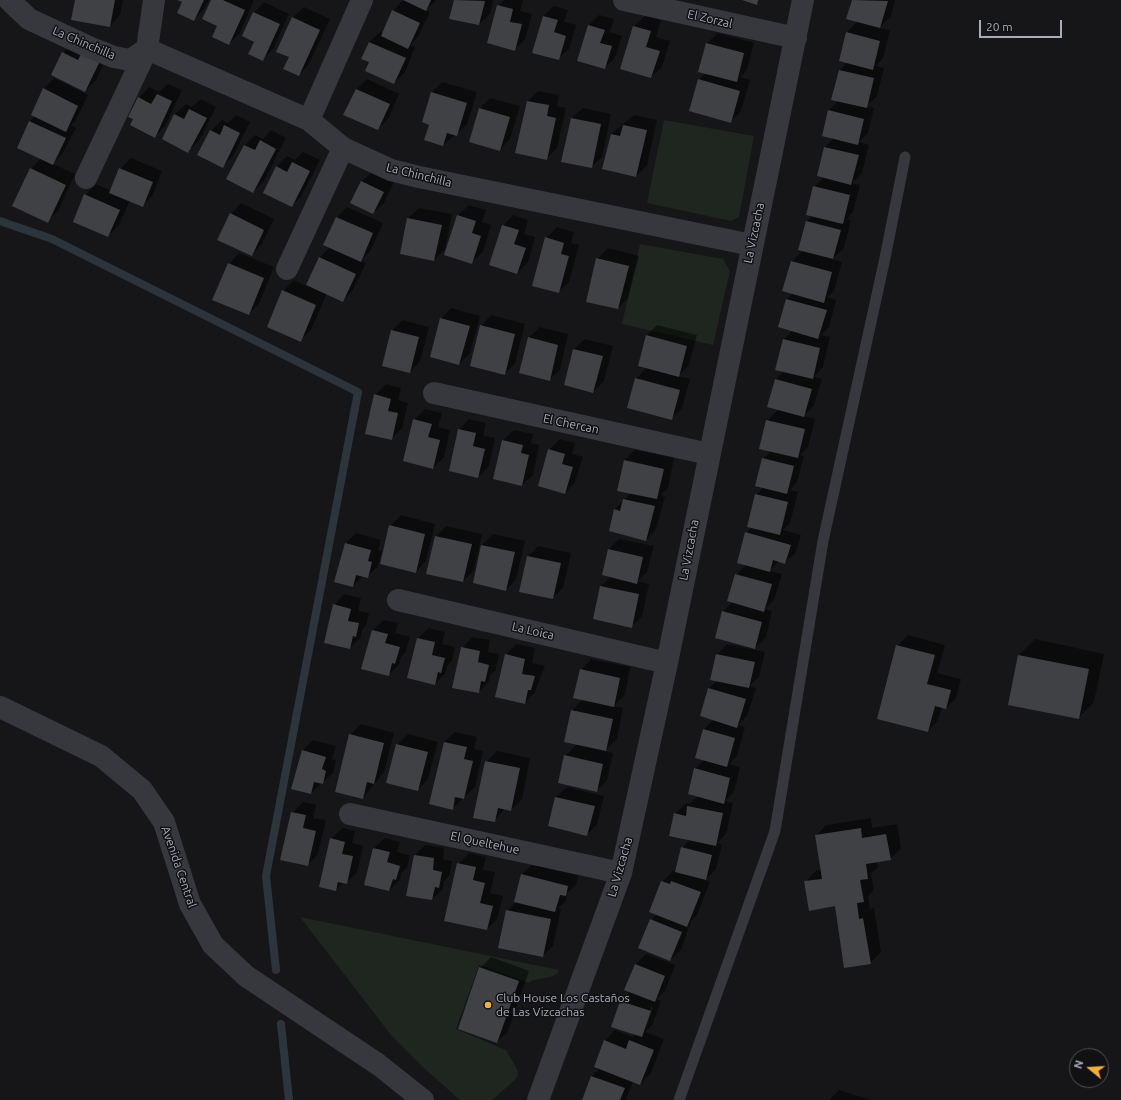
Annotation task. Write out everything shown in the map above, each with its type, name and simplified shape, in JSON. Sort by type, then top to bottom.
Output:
[{"type":"street","name":"La Chinchilla","points":[[9,0],[29,19],[114,57],[130,60],[147,49],[310,120],[343,148],[391,170],[752,245]]},
{"type":"street","points":[[86,178],[147,49],[154,0]]},
{"type":"street","points":[[310,120],[362,0]]},
{"type":"street","name":"El Zorzal","points":[[624,0],[796,38]]},
{"type":"street","name":"La Vizcacha","points":[[534,1097],[621,873],[667,663],[803,0]]},
{"type":"street","points":[[287,269],[343,148]]},
{"type":"street","name":"El Chercan","points":[[434,393],[709,454]]},
{"type":"street","name":"La Loica","points":[[398,600],[667,663]]},
{"type":"street","name":"Avenida Central","points":[[0,707],[101,756],[142,790],[164,822],[190,904],[213,945],[246,976],[379,1065],[423,1100]]},
{"type":"street","name":"El Queltehue","points":[[350,814],[621,873]]},
{"type":"lane","points":[[679,1100],[775,831],[823,541],[886,258],[905,157]]},
{"type":"shaded area","points":[[664,120],[754,136],[739,217],[731,221],[647,203]]},
{"type":"shaded area","points":[[640,244],[723,259],[730,271],[713,345],[622,324]]},
{"type":"shaded area","points":[[300,917],[559,970],[557,974],[553,976],[531,981],[530,983],[479,965],[456,1029],[506,1050],[517,1069],[518,1074],[516,1079],[492,1100],[460,1100],[425,1069],[391,1035]]},
{"type":"building","points":[[75,0],[115,0],[110,27],[71,20]]},
{"type":"building","points":[[177,0],[204,0],[194,21],[177,13],[182,2]]},
{"type":"building","points":[[211,0],[223,0],[245,10],[229,45],[212,37],[217,26],[202,19]]},
{"type":"building","points":[[403,0],[431,0],[426,11]]},
{"type":"building","points":[[454,0],[485,1],[479,25],[449,19]]},
{"type":"building","points":[[742,0],[758,0],[757,5]]},
{"type":"building","points":[[852,0],[888,1],[880,28],[846,19]]},
{"type":"building","points":[[497,5],[513,9],[510,22],[522,24],[515,51],[487,43]]},
{"type":"building","points":[[392,10],[420,23],[408,49],[381,36]]},
{"type":"building","points":[[253,12],[280,24],[263,61],[248,54],[254,42],[242,36]]},
{"type":"building","points":[[543,16],[558,20],[554,32],[566,36],[559,60],[532,53]]},
{"type":"building","points":[[292,17],[320,30],[299,76],[283,69],[289,57],[276,52]]},
{"type":"building","points":[[588,25],[605,30],[600,43],[612,46],[605,69],[577,61]]},
{"type":"building","points":[[633,26],[651,31],[646,47],[660,51],[651,78],[620,69]]},
{"type":"building","points":[[846,32],[880,41],[873,70],[839,61]]},
{"type":"building","points":[[369,42],[406,58],[394,84],[365,71],[369,62],[361,59]]},
{"type":"building","points":[[706,43],[744,53],[737,82],[698,72]]},
{"type":"building","points":[[62,52],[78,60],[82,52],[100,61],[85,92],[51,75]]},
{"type":"building","points":[[839,70],[874,78],[867,108],[831,100]]},
{"type":"building","points":[[698,79],[740,91],[731,123],[689,111]]},
{"type":"building","points":[[43,88],[78,106],[66,132],[31,115]]},
{"type":"building","points":[[356,89],[390,104],[378,130],[343,115]]},
{"type":"building","points":[[431,92],[467,103],[457,136],[447,133],[443,146],[424,140],[429,125],[422,122]]},
{"type":"building","points":[[157,94],[172,101],[155,138],[130,125],[133,119],[128,117],[138,97],[151,104]]},
{"type":"building","points":[[527,101],[549,105],[547,116],[556,118],[547,160],[515,153]]},
{"type":"building","points":[[479,108],[510,117],[500,151],[469,142]]},
{"type":"building","points":[[189,109],[207,118],[188,153],[162,139],[174,114],[184,119]]},
{"type":"building","points":[[828,110],[864,119],[858,145],[822,136]]},
{"type":"building","points":[[571,118],[601,124],[592,168],[561,162]]},
{"type":"building","points":[[29,121],[66,138],[53,165],[17,148]]},
{"type":"building","points":[[224,125],[240,133],[223,168],[197,155],[210,130],[220,135]]},
{"type":"building","points":[[623,125],[647,130],[636,177],[602,169],[611,134],[620,136]]},
{"type":"building","points":[[260,140],[276,149],[253,193],[226,179],[244,145],[255,150]]},
{"type":"building","points":[[824,147],[859,155],[851,185],[817,176]]},
{"type":"building","points":[[292,162],[310,171],[292,207],[263,193],[276,166],[287,172]]},
{"type":"building","points":[[30,168],[66,185],[48,223],[12,206]]},
{"type":"building","points":[[119,168],[153,182],[143,207],[109,193]]},
{"type":"building","points":[[361,181],[384,192],[373,214],[350,203]]},
{"type":"building","points":[[813,186],[850,195],[843,224],[806,215]]},
{"type":"building","points":[[84,194],[120,210],[108,237],[73,222]]},
{"type":"building","points":[[230,213],[264,230],[252,256],[217,240]]},
{"type":"building","points":[[457,215],[476,221],[472,233],[481,236],[472,264],[444,255]]},
{"type":"building","points":[[336,217],[373,233],[361,262],[323,245]]},
{"type":"building","points":[[407,218],[442,225],[434,261],[400,254]]},
{"type":"building","points":[[806,221],[841,230],[833,259],[798,250]]},
{"type":"building","points":[[502,225],[519,230],[514,244],[526,248],[517,274],[489,265]]},
{"type":"building","points":[[545,237],[564,243],[561,254],[569,256],[559,293],[532,286]]},
{"type":"building","points":[[319,257],[356,274],[343,302],[306,285]]},
{"type":"building","points":[[596,258],[629,266],[618,309],[586,302]]},
{"type":"building","points":[[791,261],[832,272],[824,303],[782,291]]},
{"type":"building","points":[[228,263],[264,278],[249,315],[212,300]]},
{"type":"building","points":[[282,290],[316,305],[301,342],[267,327]]},
{"type":"building","points":[[786,299],[827,310],[818,339],[778,327]]},
{"type":"building","points":[[440,318],[470,326],[459,365],[430,357]]},
{"type":"building","points":[[480,325],[515,334],[505,375],[470,366]]},
{"type":"building","points":[[391,330],[419,337],[410,373],[382,366]]},
{"type":"building","points":[[646,335],[687,346],[679,377],[638,366]]},
{"type":"building","points":[[528,337],[558,345],[550,381],[519,373]]},
{"type":"building","points":[[783,339],[820,348],[813,379],[775,370]]},
{"type":"building","points":[[573,349],[603,356],[593,393],[564,385]]},
{"type":"building","points":[[635,378],[680,390],[672,420],[627,408]]},
{"type":"building","points":[[775,379],[812,389],[804,417],[767,407]]},
{"type":"building","points":[[374,394],[391,399],[388,411],[398,413],[392,440],[365,434]]},
{"type":"building","points":[[413,419],[432,424],[428,437],[440,440],[433,469],[403,461]]},
{"type":"building","points":[[766,420],[805,429],[798,458],[759,449]]},
{"type":"building","points":[[458,429],[476,433],[473,446],[485,449],[478,478],[449,471]]},
{"type":"building","points":[[502,440],[523,445],[521,453],[529,455],[522,486],[493,479]]},
{"type":"building","points":[[548,449],[565,454],[562,464],[573,467],[565,494],[538,486]]},
{"type":"building","points":[[762,458],[794,466],[787,494],[755,486]]},
{"type":"building","points":[[624,460],[664,469],[657,499],[617,491]]},
{"type":"building","points":[[755,494],[788,502],[780,535],[747,527]]},
{"type":"building","points":[[623,499],[655,506],[646,541],[609,531],[614,509],[620,511]]},
{"type":"building","points":[[389,525],[425,534],[416,573],[380,564]]},
{"type":"building","points":[[745,532],[791,545],[785,564],[773,560],[770,572],[737,563]]},
{"type":"building","points":[[435,536],[472,544],[463,582],[426,574]]},
{"type":"building","points":[[345,543],[371,550],[368,561],[372,562],[368,578],[356,575],[353,587],[334,582]]},
{"type":"building","points":[[481,545],[515,552],[506,591],[473,583]]},
{"type":"building","points":[[608,549],[643,557],[637,584],[602,575]]},
{"type":"building","points":[[527,556],[561,563],[553,599],[519,592]]},
{"type":"building","points":[[735,574],[772,584],[764,612],[727,601]]},
{"type":"building","points":[[600,586],[639,594],[632,628],[593,619]]},
{"type":"building","points":[[333,604],[351,609],[348,621],[359,623],[356,637],[353,636],[350,649],[324,643]]},
{"type":"building","points":[[722,611],[762,622],[755,649],[715,638]]},
{"type":"building","points":[[372,630],[388,634],[385,643],[400,647],[395,664],[392,663],[389,676],[361,669]]},
{"type":"building","points":[[417,638],[435,642],[432,655],[445,658],[441,673],[438,672],[435,685],[407,678]]},
{"type":"building","points":[[896,645],[935,655],[927,684],[951,690],[946,709],[935,706],[928,732],[877,719]]},
{"type":"building","points":[[461,647],[480,651],[478,662],[489,665],[485,682],[481,681],[479,693],[452,688]]},
{"type":"building","points":[[505,654],[525,659],[522,674],[535,676],[531,690],[528,690],[525,704],[495,697]]},
{"type":"building","points":[[716,654],[755,662],[749,688],[710,680]]},
{"type":"building","points":[[1018,655],[1089,669],[1079,719],[1008,705]]},
{"type":"building","points":[[580,669],[620,678],[614,707],[573,698]]},
{"type":"building","points":[[708,688],[746,699],[737,728],[700,716]]},
{"type":"building","points":[[571,710],[613,719],[606,751],[564,742]]},
{"type":"building","points":[[703,729],[735,738],[727,767],[695,758]]},
{"type":"building","points":[[349,734],[384,743],[374,784],[367,782],[363,799],[335,792]]},
{"type":"building","points":[[444,742],[467,747],[464,759],[473,761],[464,799],[455,797],[453,810],[429,804]]},
{"type":"building","points":[[396,744],[428,752],[418,791],[386,783]]},
{"type":"building","points":[[302,750],[326,757],[322,769],[326,771],[323,784],[314,782],[311,794],[291,789]]},
{"type":"building","points":[[564,755],[603,764],[597,792],[558,783]]},
{"type":"building","points":[[485,761],[520,768],[511,811],[498,808],[495,822],[473,818]]},
{"type":"building","points":[[694,768],[730,778],[724,804],[688,794]]},
{"type":"building","points":[[555,797],[595,806],[587,836],[548,826]]},
{"type":"building","points":[[687,806],[723,813],[716,846],[669,836],[674,813],[686,816]]},
{"type":"building","points":[[291,812],[306,815],[303,828],[316,831],[308,866],[280,860]]},
{"type":"building","points":[[861,828],[862,838],[886,834],[891,860],[866,864],[868,879],[860,880],[864,902],[857,903],[859,919],[863,918],[871,964],[844,968],[835,906],[809,911],[804,881],[822,879],[815,835]]},
{"type":"building","points":[[330,838],[345,842],[342,854],[353,856],[347,884],[338,882],[336,891],[319,887]]},
{"type":"building","points":[[681,847],[712,855],[706,880],[675,872]]},
{"type":"building","points":[[373,848],[390,852],[387,862],[400,866],[396,880],[393,879],[389,891],[364,885]]},
{"type":"building","points":[[414,855],[434,858],[433,870],[442,872],[439,888],[435,887],[432,900],[406,896]]},
{"type":"building","points":[[457,863],[476,867],[473,880],[485,883],[480,903],[493,906],[487,930],[444,921]]},
{"type":"building","points":[[521,874],[568,886],[566,896],[560,895],[555,912],[514,902]]},
{"type":"building","points":[[661,881],[670,884],[671,881],[701,892],[687,927],[649,912]]},
{"type":"building","points":[[506,910],[551,919],[543,957],[498,948]]},
{"type":"building","points":[[650,919],[682,932],[670,961],[638,948]]},
{"type":"building","points":[[635,964],[665,976],[655,1002],[624,990]]},
{"type":"building","name":"Club House Los Castaños de Las Vizcachas","points":[[479,967],[519,981],[497,1043],[458,1029]]},
{"type":"building","points":[[620,1001],[651,1011],[642,1037],[611,1027]]},
{"type":"building","points":[[604,1040],[626,1049],[629,1040],[654,1050],[640,1085],[594,1067]]},
{"type":"building","points":[[591,1076],[625,1088],[620,1100],[582,1100]]},
{"type":"waterway","points":[[0,221],[52,239],[358,392],[266,876],[276,970]]},
{"type":"waterway","points":[[281,1024],[289,1100]]},
{"type":"place","name":"Club House Los Castaños de Las Vizcachas","points":[[488,1005]]}]
